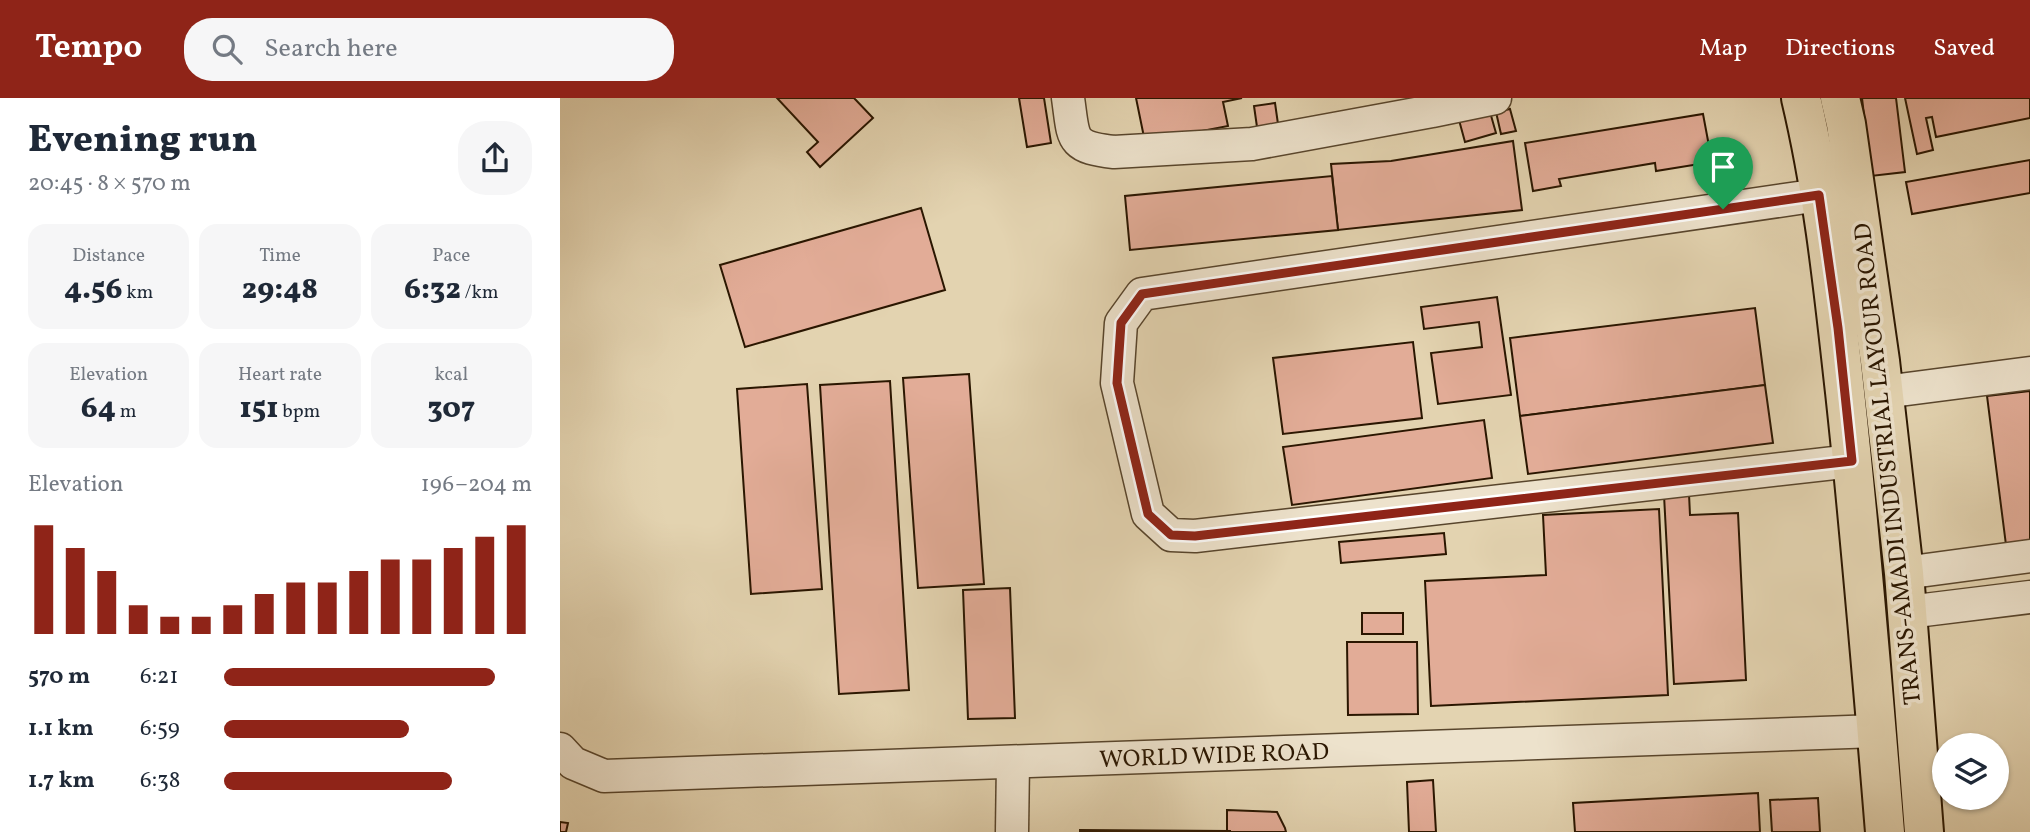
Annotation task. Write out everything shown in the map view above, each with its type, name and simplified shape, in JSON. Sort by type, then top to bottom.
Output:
[{"type":"main road","name":"TRANS-AMADI INDUSTRIAL LAYOUR ROAD","points":[[1801,98],[1814,154],[1838,328],[1885,832]]},
{"type":"main road","name":"TRANS-AMADI INDUSTRIAL LAYOUR ROAD","points":[[1840,98],[1884,392],[1908,612],[1924,832]]},
{"type":"street","points":[[1068,98],[1074,136],[1081,145],[1114,152],[1252,144],[1495,98]]},
{"type":"street","points":[[1819,195],[1142,294],[1121,323],[1117,383],[1148,514],[1171,535],[1195,536],[1852,461]]},
{"type":"street","points":[[1884,392],[2030,373]]},
{"type":"street","points":[[1904,573],[2030,556]]},
{"type":"street","points":[[1908,612],[2030,597]]},
{"type":"street","name":"WORLD WIDE ROAD","points":[[560,749],[573,763],[604,776],[1877,731]]},
{"type":"street","points":[[1012,832],[1013,762]]},
{"type":"building","points":[[777,98],[854,98],[873,118],[820,167],[807,152],[818,142]]},
{"type":"building","points":[[1019,98],[1044,98],[1051,143],[1027,147]]},
{"type":"building","points":[[1136,98],[1242,98],[1223,102],[1228,126],[1145,142]]},
{"type":"building","points":[[1862,98],[1896,98],[1905,172],[1871,176]]},
{"type":"building","points":[[1905,98],[2030,98],[2030,118],[1936,137],[1932,117],[1926,118],[1933,150],[1917,154]]},
{"type":"building","points":[[1275,103],[1279,131],[1258,134],[1254,106]]},
{"type":"building","points":[[1510,109],[1516,131],[1501,134],[1496,112]]},
{"type":"building","points":[[1490,112],[1496,133],[1465,142],[1459,120]]},
{"type":"building","points":[[1703,114],[1712,162],[1656,171],[1655,163],[1559,179],[1561,186],[1533,191],[1525,143]]},
{"type":"building","points":[[1513,141],[1522,210],[1338,230],[1331,164],[1391,161]]},
{"type":"building","points":[[2030,160],[2030,193],[1912,214],[1906,182]]},
{"type":"building","points":[[1332,176],[1338,230],[1130,250],[1125,196]]},
{"type":"building","points":[[921,208],[945,290],[745,347],[720,265]]},
{"type":"building","points":[[1497,297],[1511,395],[1438,404],[1431,353],[1482,347],[1479,322],[1424,329],[1421,307]]},
{"type":"building","points":[[1755,308],[1765,385],[1520,416],[1510,338]]},
{"type":"building","points":[[1413,342],[1422,418],[1283,434],[1273,358]]},
{"type":"building","points":[[969,374],[984,584],[918,588],[903,378]]},
{"type":"building","points":[[890,381],[909,690],[839,694],[820,385]]},
{"type":"building","points":[[807,384],[822,589],[751,594],[737,389]]},
{"type":"building","points":[[1765,385],[1773,443],[1528,474],[1520,416]]},
{"type":"building","points":[[2030,391],[2030,542],[2006,545],[1987,396]]},
{"type":"building","points":[[1484,420],[1492,478],[1292,505],[1283,447]]},
{"type":"building","points":[[1689,494],[1690,515],[1738,513],[1746,680],[1674,684],[1664,495]]},
{"type":"building","points":[[1659,509],[1668,695],[1431,706],[1425,581],[1546,575],[1543,515]]},
{"type":"building","points":[[1444,533],[1446,554],[1341,563],[1339,542]]},
{"type":"building","points":[[1010,588],[1015,718],[968,719],[963,590]]},
{"type":"building","points":[[1362,613],[1403,613],[1403,634],[1362,634]]},
{"type":"building","points":[[1347,642],[1417,642],[1418,714],[1348,715]]},
{"type":"building","points":[[1433,780],[1436,832],[1409,832],[1407,782]]},
{"type":"building","points":[[1758,793],[1760,832],[1575,832],[1573,803]]},
{"type":"building","points":[[1818,798],[1820,832],[1772,832],[1770,800]]},
{"type":"building","points":[[1227,810],[1277,812],[1286,832],[1227,832]]},
{"type":"building","points":[[560,822],[568,823],[566,832],[560,832]]},
{"type":"building","points":[[1230,831],[1230,832],[1080,832]]},
{"type":"route","points":[[1819,195],[1838,328],[1852,461],[1195,536],[1171,535],[1148,514],[1117,383],[1121,323],[1142,294],[1723,209],[1819,195]]}]
